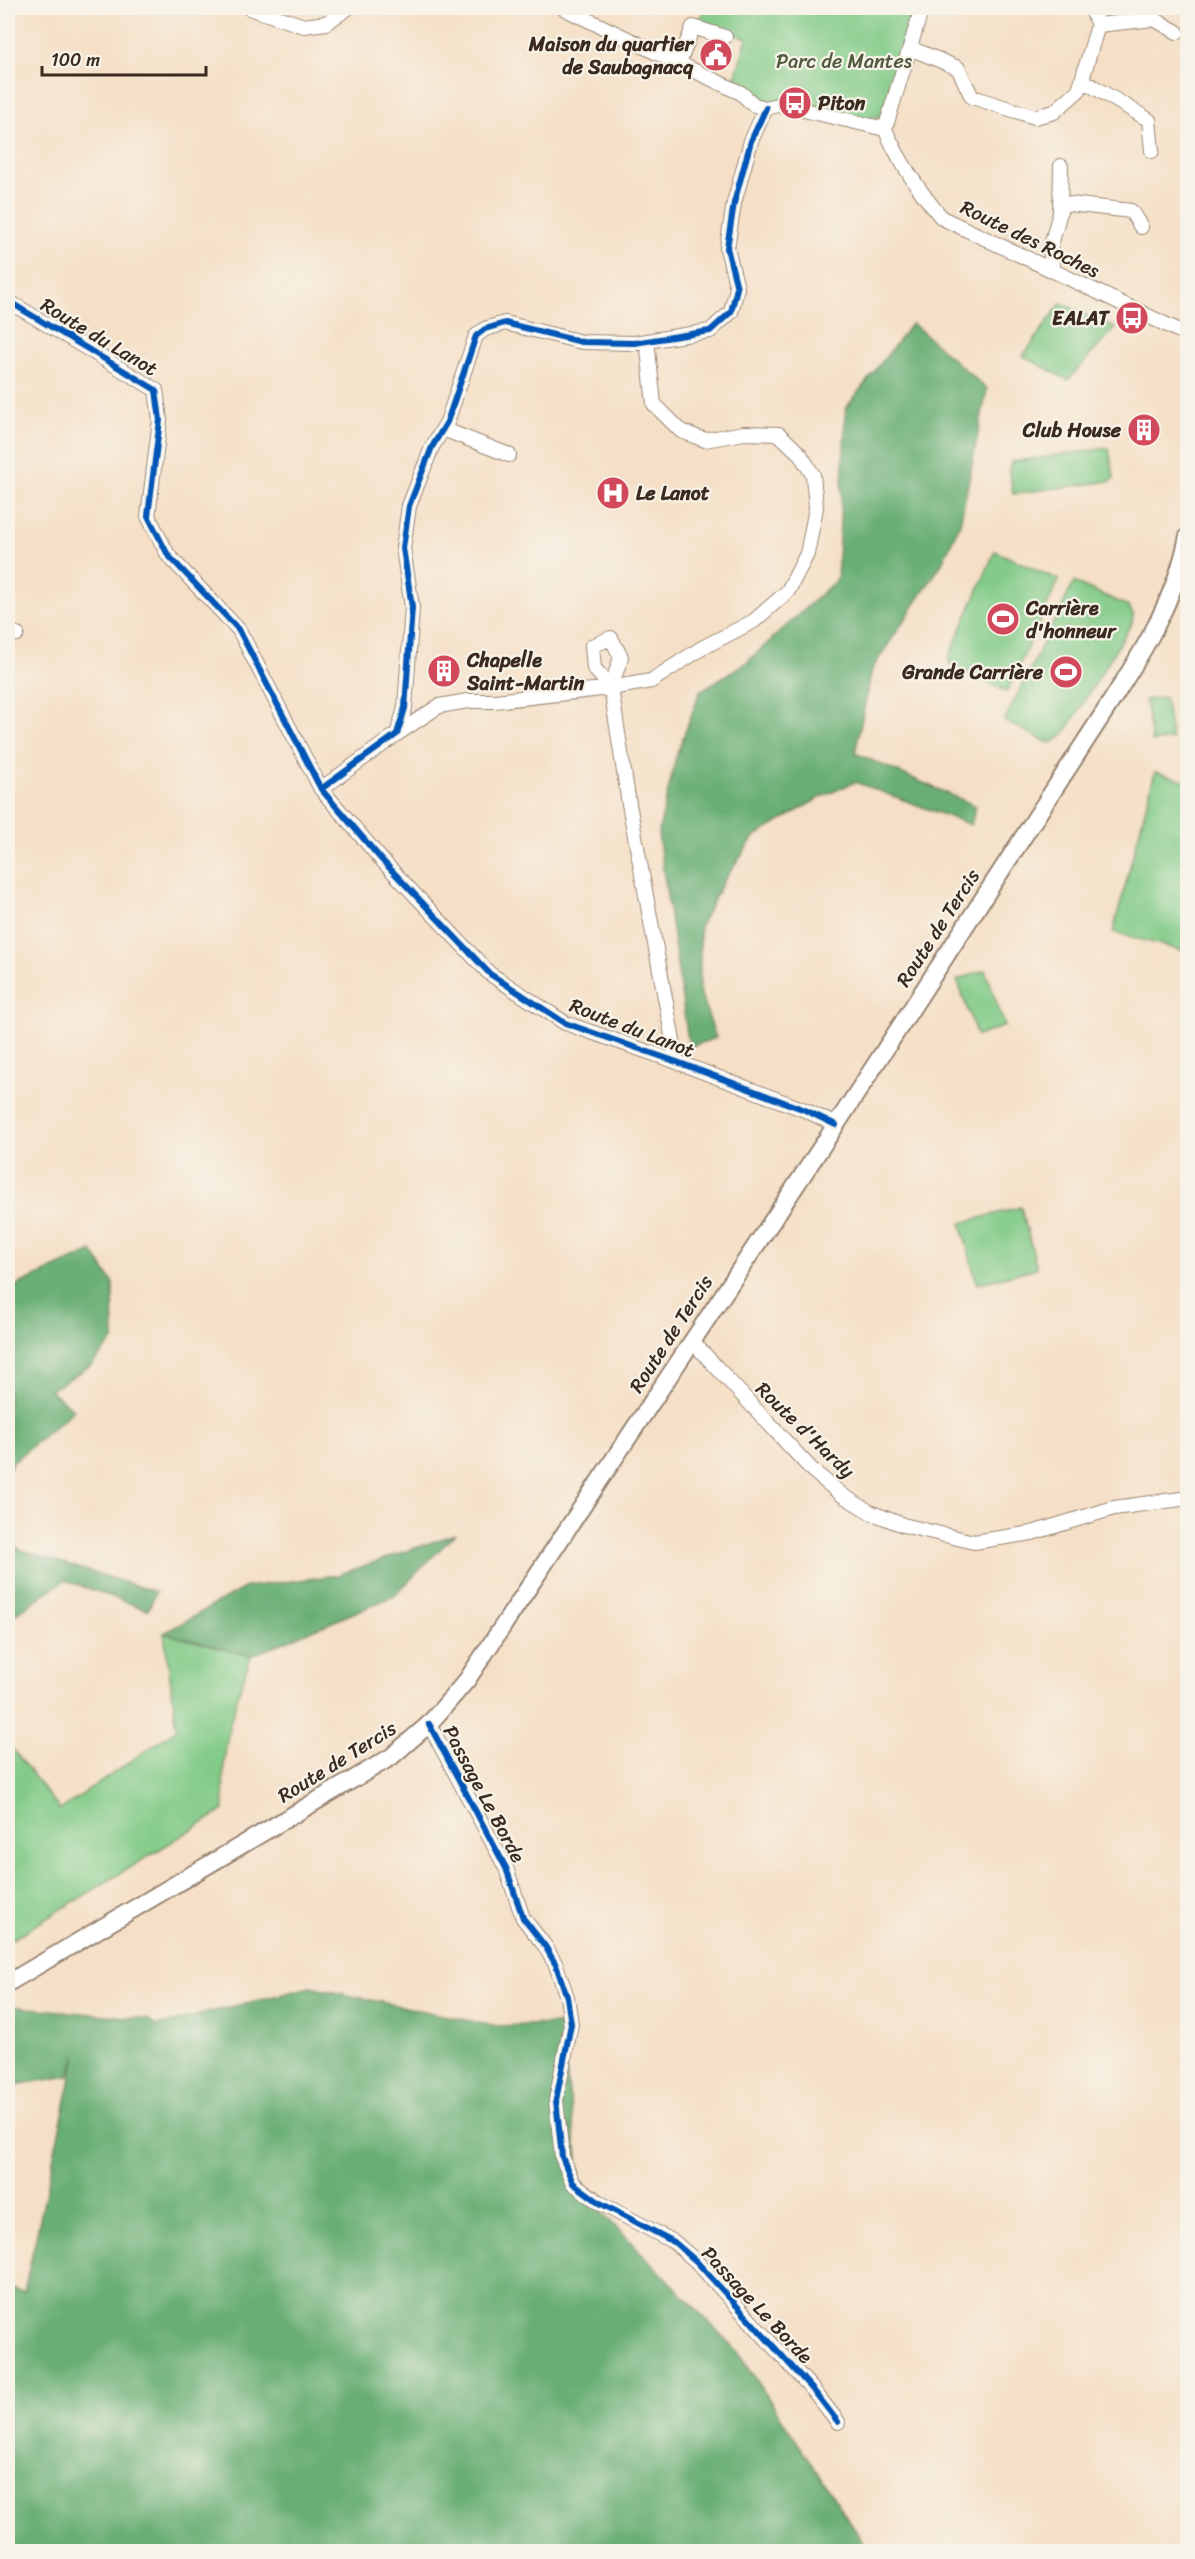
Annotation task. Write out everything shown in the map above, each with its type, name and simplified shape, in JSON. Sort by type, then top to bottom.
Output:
[{"type":"main road","name":"Route de Tercis","points":[[8,1983],[372,1769],[429,1724],[484,1657],[836,1125],[1149,642],[1166,608],[1184,556],[1188,536]]},
{"type":"street","points":[[249,8],[303,26],[326,23],[348,8]]},
{"type":"street","points":[[564,8],[741,93],[754,105],[766,108],[778,105],[795,108],[885,129],[922,8]]},
{"type":"street","points":[[910,48],[958,68],[972,97],[1035,117],[1054,112],[1080,90],[1098,25],[1091,8]]},
{"type":"street","points":[[1098,25],[1158,13],[1177,32]]},
{"type":"street","points":[[679,63],[693,27],[725,37]]},
{"type":"street","points":[[1082,80],[1149,120],[1152,151]]},
{"type":"street","points":[[396,734],[405,708],[412,607],[403,548],[407,517],[417,482],[432,447],[443,429],[476,336],[485,329],[505,323],[582,342],[647,341],[710,332],[731,312],[737,288],[728,248],[734,203],[751,141],[766,108]]},
{"type":"street","name":"Route des Roches","points":[[885,129],[915,186],[942,218],[1188,335]]},
{"type":"street","points":[[1053,271],[1050,249],[1061,203],[1061,166]]},
{"type":"street","points":[[1061,203],[1131,211],[1141,227]]},
{"type":"street","name":"Route du Lanot","points":[[8,301],[156,390],[160,420],[148,516],[168,555],[239,630],[321,789],[381,859],[490,974],[565,1023],[805,1110],[836,1125]]},
{"type":"street","points":[[321,789],[396,734],[439,706],[468,701],[495,701],[610,688],[651,681],[702,648],[754,621],[788,591],[807,554],[816,508],[813,475],[800,454],[779,434],[744,433],[705,440],[681,431],[654,404],[647,341]]},
{"type":"street","points":[[443,429],[508,455]]},
{"type":"street","name":"Route du Lanot","points":[[610,688],[677,1062]]},
{"type":"street","name":"Route d'Hardy","points":[[692,1341],[813,1471],[842,1495],[870,1512],[903,1525],[974,1542],[1032,1533],[1114,1508],[1188,1498]]},
{"type":"street","name":"Passage Le Borde","points":[[429,1724],[506,1868],[523,1918],[556,1965],[567,1997],[571,2024],[556,2100],[561,2157],[573,2183],[600,2203],[674,2242],[696,2261],[814,2391],[838,2422]]},
{"type":"green space","name":"Parc de Mantes","points":[[704,8],[915,8],[882,116],[865,119],[762,104],[733,84],[747,38],[707,27],[700,19]]},
{"type":"green space","points":[[1061,303],[1115,328],[1068,380],[1023,356]]},
{"type":"green space","points":[[912,323],[987,389],[960,524],[941,565],[872,669],[855,753],[976,806],[971,825],[855,782],[819,798],[754,837],[723,882],[700,926],[700,992],[716,1038],[689,1047],[658,834],[676,757],[700,691],[746,663],[837,579],[846,408]]},
{"type":"green space","points":[[1109,448],[1114,478],[1111,481],[1013,494],[1009,471],[1011,462]]},
{"type":"green space","name":"Carrière d'honneur","points":[[995,551],[1059,580],[1007,692],[950,664],[948,659]]},
{"type":"green space","name":"Grande Carrière","points":[[1074,582],[1128,606],[1133,614],[1132,623],[1065,733],[1053,742],[1047,742],[1004,721]]},
{"type":"green space","points":[[1165,697],[1172,739],[1152,742],[1145,700]]},
{"type":"green space","points":[[1155,772],[1187,781],[1187,952],[1113,932]]},
{"type":"green space","points":[[985,970],[1005,1026],[977,1036],[957,980]]},
{"type":"green space","points":[[1021,1207],[1037,1268],[977,1284],[961,1223]]},
{"type":"green space","points":[[92,1251],[113,1283],[114,1339],[92,1365],[50,1390],[74,1410],[13,1462],[8,1471],[8,1289]]},
{"type":"green space","points":[[455,1534],[394,1596],[251,1656],[164,1633],[246,1587],[338,1575]]},
{"type":"green space","points":[[8,1541],[21,1550],[156,1592],[148,1610],[65,1580],[8,1619]]},
{"type":"green space","points":[[164,1633],[251,1656],[228,1731],[224,1768],[224,1810],[8,1942],[8,1743],[60,1810],[177,1729]]},
{"type":"green space","points":[[310,1987],[494,2026],[560,2024],[582,2192],[738,2352],[869,2551],[8,2551],[8,2288],[24,2292],[76,2055],[69,2076],[8,2086],[8,2006],[147,2019],[156,2026]]},
{"type":"cycle path","points":[[321,789],[397,734],[405,708],[412,607],[403,548],[409,506],[432,447],[447,422],[476,336],[485,329],[505,323],[582,342],[634,343],[710,331],[731,312],[737,288],[727,248],[734,203],[751,141],[766,108]]},
{"type":"cycle path","points":[[8,301],[156,390],[160,420],[148,516],[168,555],[239,630],[321,789],[381,859],[490,974],[565,1023],[805,1110],[836,1125]]},
{"type":"cycle path","points":[[429,1724],[506,1868],[523,1918],[545,1946],[556,1965],[567,1997],[571,2024],[556,2100],[562,2157],[573,2183],[600,2203],[674,2242],[696,2261],[814,2391],[838,2422]]},
{"type":"place","name":"Maison du quartier de Saubagnacq","points":[[716,55]]},
{"type":"place","name":"Piton","points":[[795,103]]},
{"type":"place","name":"EALAT","points":[[1132,318]]},
{"type":"place","name":"Club House","points":[[1144,430]]},
{"type":"place","name":"Le Lanot","points":[[613,493]]},
{"type":"place","name":"Carrière d'honneur","points":[[1003,619]]},
{"type":"place","name":"Chapelle Saint-Martin","points":[[444,671]]},
{"type":"place","name":"Grande Carrière","points":[[1066,672]]}]
